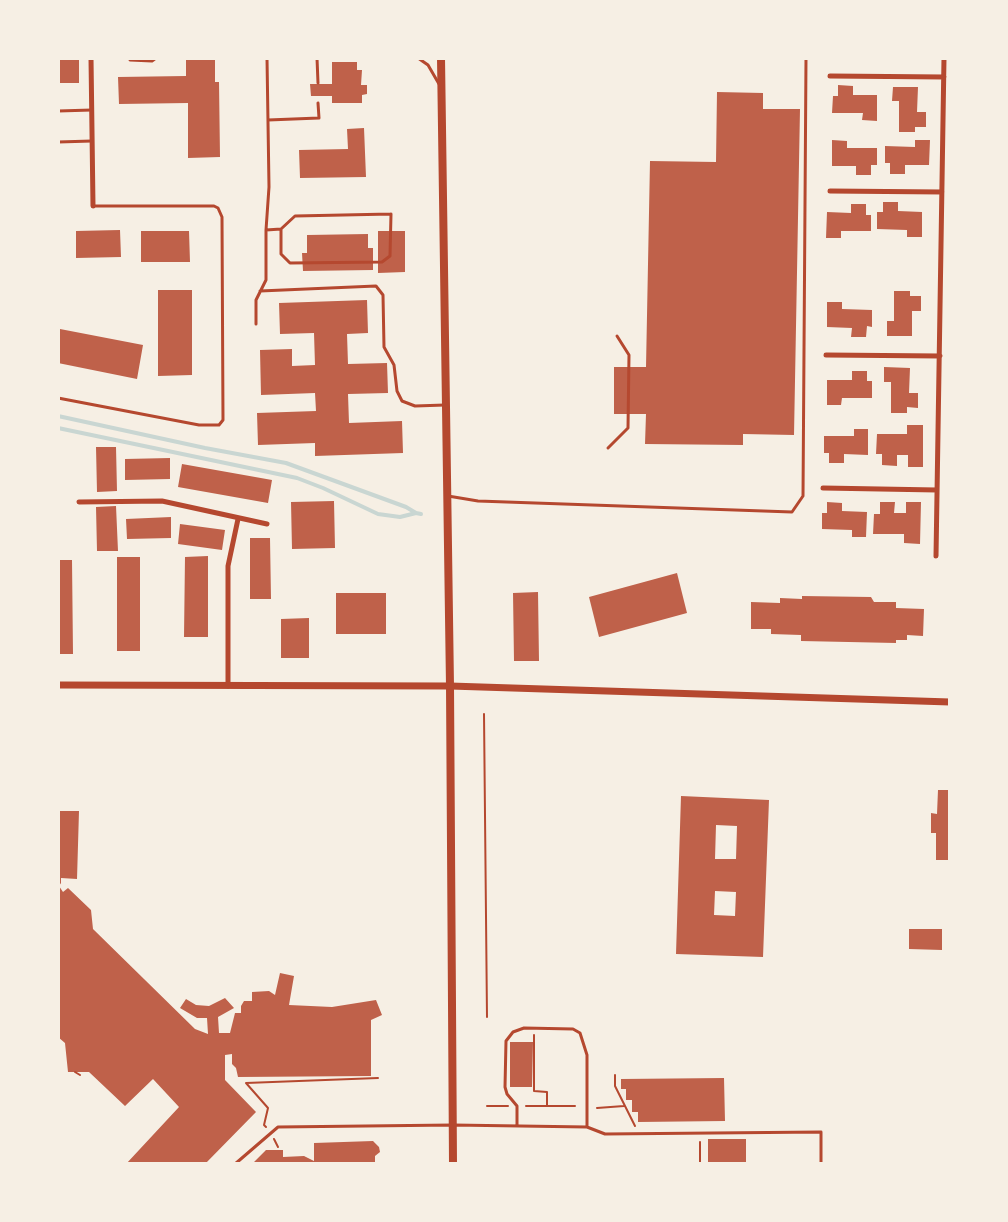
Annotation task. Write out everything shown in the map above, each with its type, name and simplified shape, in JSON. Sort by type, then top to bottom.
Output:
[{"type":"main road","points":[[441,58],[450,686],[453,1164]]},
{"type":"street","points":[[91,58],[93,206]]},
{"type":"street","points":[[936,556],[944,58]]},
{"type":"street","points":[[830,76],[944,77]]},
{"type":"street","points":[[830,191],[942,192]]},
{"type":"street","points":[[826,355],[940,356]]},
{"type":"street","points":[[823,488],[937,490]]},
{"type":"street","points":[[79,502],[162,501],[267,524]]},
{"type":"street","points":[[228,686],[228,566],[238,519]]},
{"type":"street","points":[[58,685],[450,686],[950,702]]},
{"type":"lane","points":[[130,58],[130,60],[152,61],[156,58]]},
{"type":"lane","points":[[256,324],[256,300],[266,280],[269,187],[267,58]]},
{"type":"lane","points":[[317,58],[318,83]]},
{"type":"lane","points":[[418,58],[428,64],[442,90]]},
{"type":"lane","points":[[446,496],[478,501],[792,512],[803,496],[806,58]]},
{"type":"lane","points":[[268,120],[319,118],[318,103]]},
{"type":"lane","points":[[58,111],[92,110]]},
{"type":"lane","points":[[58,142],[92,141]]},
{"type":"lane","points":[[58,398],[199,425],[219,425],[223,420],[222,217],[218,208],[214,206],[93,206]]},
{"type":"lane","points":[[266,230],[281,229],[295,216],[391,214],[390,256],[382,262],[290,263],[281,254],[281,229]]},
{"type":"lane","points":[[260,291],[376,286],[383,295],[384,348],[394,365],[397,391],[402,401],[415,406],[445,405]]},
{"type":"lane","points":[[608,448],[628,428],[629,355],[617,336]]},
{"type":"lane","points":[[517,1126],[517,1106],[507,1094],[505,1087],[506,1041],[513,1032],[524,1028],[573,1029],[580,1033],[587,1055],[587,1127]]},
{"type":"lane","points":[[235,1164],[278,1127],[453,1125],[587,1127],[605,1134],[821,1132],[821,1164]]},
{"type":"path","points":[[484,714],[487,1017]]},
{"type":"path","points":[[534,1035],[534,1091],[547,1092],[547,1106]]},
{"type":"path","points":[[75,1072],[80,1075]]},
{"type":"path","points":[[615,1075],[615,1086],[634,1126],[645,1126]]},
{"type":"path","points":[[278,1147],[264,1125],[268,1108],[246,1083],[378,1078]]},
{"type":"path","points":[[487,1106],[575,1106]]},
{"type":"path","points":[[597,1108],[624,1106]]},
{"type":"path","points":[[700,1134],[700,1164]]},
{"type":"building","points":[[58,58],[79,58],[79,83],[58,83]]},
{"type":"building","points":[[186,58],[215,58],[215,82],[219,82],[220,157],[188,158],[188,103],[119,104],[118,77],[186,76]]},
{"type":"building","points":[[332,62],[357,62],[357,70],[362,70],[361,85],[367,85],[367,94],[362,95],[362,103],[332,103],[332,96],[311,96],[310,84],[332,84]]},
{"type":"building","points":[[838,85],[853,86],[853,95],[877,95],[877,121],[862,120],[863,113],[832,113],[833,96],[838,96]]},
{"type":"building","points":[[893,87],[918,87],[917,112],[926,112],[926,127],[915,127],[915,132],[899,132],[899,101],[892,101]]},
{"type":"building","points":[[717,92],[763,93],[763,109],[800,109],[794,435],[743,434],[743,445],[645,444],[646,414],[614,414],[614,367],[646,367],[650,161],[716,162]]},
{"type":"building","points":[[364,128],[366,177],[300,178],[299,150],[348,149],[347,129]]},
{"type":"building","points":[[832,140],[847,141],[847,148],[877,148],[877,165],[871,165],[871,175],[856,175],[856,166],[832,166]]},
{"type":"building","points":[[915,140],[930,140],[929,165],[905,165],[905,174],[890,174],[890,163],[885,163],[885,146],[915,147]]},
{"type":"building","points":[[883,202],[898,202],[898,211],[922,212],[922,237],[907,237],[907,230],[877,229],[877,212],[883,212]]},
{"type":"building","points":[[851,204],[866,204],[866,215],[871,215],[871,231],[841,231],[841,238],[826,238],[827,212],[851,213]]},
{"type":"building","points":[[120,230],[121,257],[76,258],[76,231]]},
{"type":"building","points":[[141,231],[189,231],[190,262],[141,262]]},
{"type":"building","points":[[378,231],[405,231],[405,272],[378,273]]},
{"type":"building","points":[[368,234],[368,248],[373,248],[373,270],[303,271],[302,253],[307,253],[307,235]]},
{"type":"building","points":[[158,290],[192,290],[192,375],[158,376]]},
{"type":"building","points":[[894,291],[910,291],[910,296],[921,296],[921,311],[912,311],[912,336],[887,336],[887,321],[894,321]]},
{"type":"building","points":[[367,300],[368,333],[347,334],[348,364],[387,363],[388,393],[348,394],[349,423],[402,421],[403,453],[315,456],[315,443],[258,445],[257,413],[316,411],[315,393],[261,395],[260,350],[292,349],[292,366],[315,365],[314,333],[280,334],[279,303]]},
{"type":"building","points":[[827,302],[842,302],[842,309],[872,310],[872,327],[867,326],[866,337],[851,337],[852,328],[827,327]]},
{"type":"building","points":[[60,329],[143,345],[137,379],[58,363]]},
{"type":"building","points":[[884,367],[910,368],[909,393],[918,393],[918,408],[907,407],[907,413],[891,413],[891,382],[884,382]]},
{"type":"building","points":[[852,371],[867,371],[867,381],[872,381],[872,398],[842,398],[841,405],[827,405],[827,380],[852,380]]},
{"type":"building","points":[[907,425],[923,425],[923,467],[908,467],[908,455],[897,455],[897,466],[882,465],[882,454],[876,454],[877,434],[907,434]]},
{"type":"building","points":[[854,429],[868,429],[868,455],[844,454],[844,463],[829,463],[829,453],[824,453],[824,436],[854,436]]},
{"type":"building","points":[[96,447],[116,447],[117,491],[97,492]]},
{"type":"building","points":[[170,458],[170,479],[125,480],[125,459]]},
{"type":"building","points":[[182,464],[272,480],[268,503],[178,487]]},
{"type":"building","points":[[334,501],[335,548],[292,549],[291,502]]},
{"type":"building","points":[[827,502],[842,503],[842,511],[867,512],[866,537],[852,537],[852,530],[822,529],[822,513],[827,513]]},
{"type":"building","points":[[880,502],[895,502],[894,513],[906,513],[906,502],[921,502],[920,544],[904,543],[904,534],[873,534],[874,514],[880,514]]},
{"type":"building","points":[[116,506],[118,551],[97,551],[96,507]]},
{"type":"building","points":[[171,517],[171,538],[127,539],[126,519]]},
{"type":"building","points":[[180,524],[225,530],[222,550],[178,544]]},
{"type":"building","points":[[250,538],[270,538],[271,599],[250,599]]},
{"type":"building","points":[[208,556],[208,637],[184,637],[185,557]]},
{"type":"building","points":[[117,557],[140,557],[140,651],[117,651]]},
{"type":"building","points":[[58,560],[72,560],[73,654],[58,654]]},
{"type":"building","points":[[677,573],[687,613],[599,637],[589,597]]},
{"type":"building","points":[[538,592],[539,661],[514,661],[513,593]]},
{"type":"building","points":[[336,593],[386,593],[386,634],[336,634]]},
{"type":"building","points":[[802,596],[871,597],[874,602],[896,602],[896,608],[924,609],[923,636],[907,635],[907,640],[896,640],[896,643],[801,641],[801,635],[771,634],[771,629],[751,629],[751,602],[780,603],[780,598],[802,599]]},
{"type":"building","points":[[309,618],[309,658],[281,658],[281,619]]},
{"type":"building","points":[[938,790],[950,790],[950,860],[936,860],[936,833],[931,833],[931,813],[937,814]]},
{"type":"building","points":[[681,796],[769,800],[763,957],[676,954]],"holes":[[[716,825],[737,826],[736,859],[715,859]],[[715,891],[736,892],[735,916],[714,915]]]},
{"type":"building","points":[[58,811],[79,811],[77,879],[61,878],[59,886],[63,892],[68,888],[91,910],[93,929],[195,1029],[208,1034],[207,1018],[197,1018],[180,1008],[186,999],[196,1005],[209,1006],[225,998],[234,1008],[218,1017],[219,1033],[230,1033],[235,1013],[241,1013],[244,1001],[252,1001],[252,992],[269,991],[275,995],[280,973],[294,976],[289,1005],[332,1007],[376,1000],[382,1015],[371,1020],[371,1076],[238,1077],[236,1068],[232,1064],[232,1054],[225,1055],[225,1080],[256,1112],[205,1164],[126,1164],[179,1107],[153,1079],[125,1106],[89,1072],[68,1072],[65,1043],[58,1037]]},
{"type":"building","points":[[909,929],[942,929],[942,950],[909,949]]},
{"type":"building","points":[[510,1042],[533,1042],[532,1087],[510,1087]]},
{"type":"building","points":[[724,1078],[725,1121],[638,1122],[638,1112],[632,1112],[632,1100],[626,1100],[626,1089],[621,1089],[621,1079]]},
{"type":"building","points":[[708,1139],[746,1139],[746,1164],[708,1164]]},
{"type":"building","points":[[373,1141],[379,1147],[380,1152],[375,1156],[375,1164],[252,1164],[266,1150],[283,1150],[283,1157],[304,1156],[314,1161],[314,1143]]},
{"type":"waterway","points":[[58,416],[286,463],[421,514]]},
{"type":"waterway","points":[[58,428],[297,478],[378,514],[400,517],[416,513]]}]
